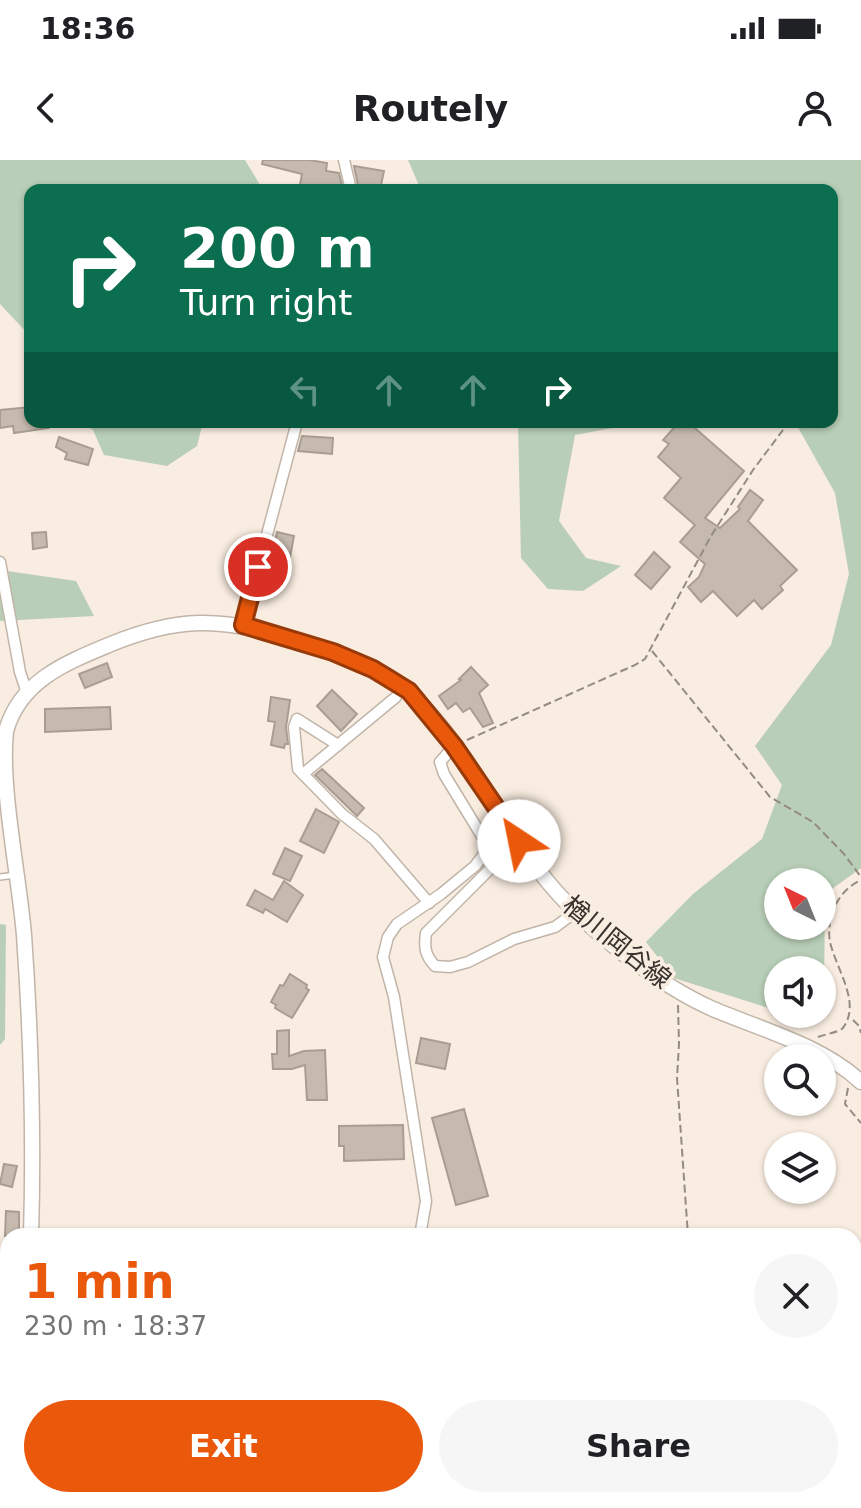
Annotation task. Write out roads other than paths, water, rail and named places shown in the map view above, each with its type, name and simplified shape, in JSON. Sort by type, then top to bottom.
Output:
[{"type":"main road","name":"楢川岡谷線","points":[[31,1228],[33,1165],[24,932],[1,759],[7,715],[47,674],[146,630],[202,622],[243,625],[333,652],[373,669],[409,691],[454,746],[531,860],[574,913],[624,954],[679,992],[825,1057],[858,1080]]},
{"type":"street","points":[[344,160],[350,184]]},
{"type":"street","points":[[243,625],[295,428]]},
{"type":"street","points":[[0,562],[20,672],[27,693]]},
{"type":"street","points":[[303,774],[396,697]]},
{"type":"street","points":[[338,745],[297,719],[294,727],[296,761],[303,774],[342,814],[374,839],[429,903]]},
{"type":"street","points":[[454,746],[440,762],[444,774],[490,846],[494,856],[493,866],[426,933],[426,956],[435,966],[450,967],[468,962],[514,939],[555,927],[574,913]]},
{"type":"street","points":[[421,1228],[426,1201],[394,997],[383,957],[388,937],[397,924],[475,866],[490,846]]},
{"type":"lane","points":[[0,877],[16,875]]}]
